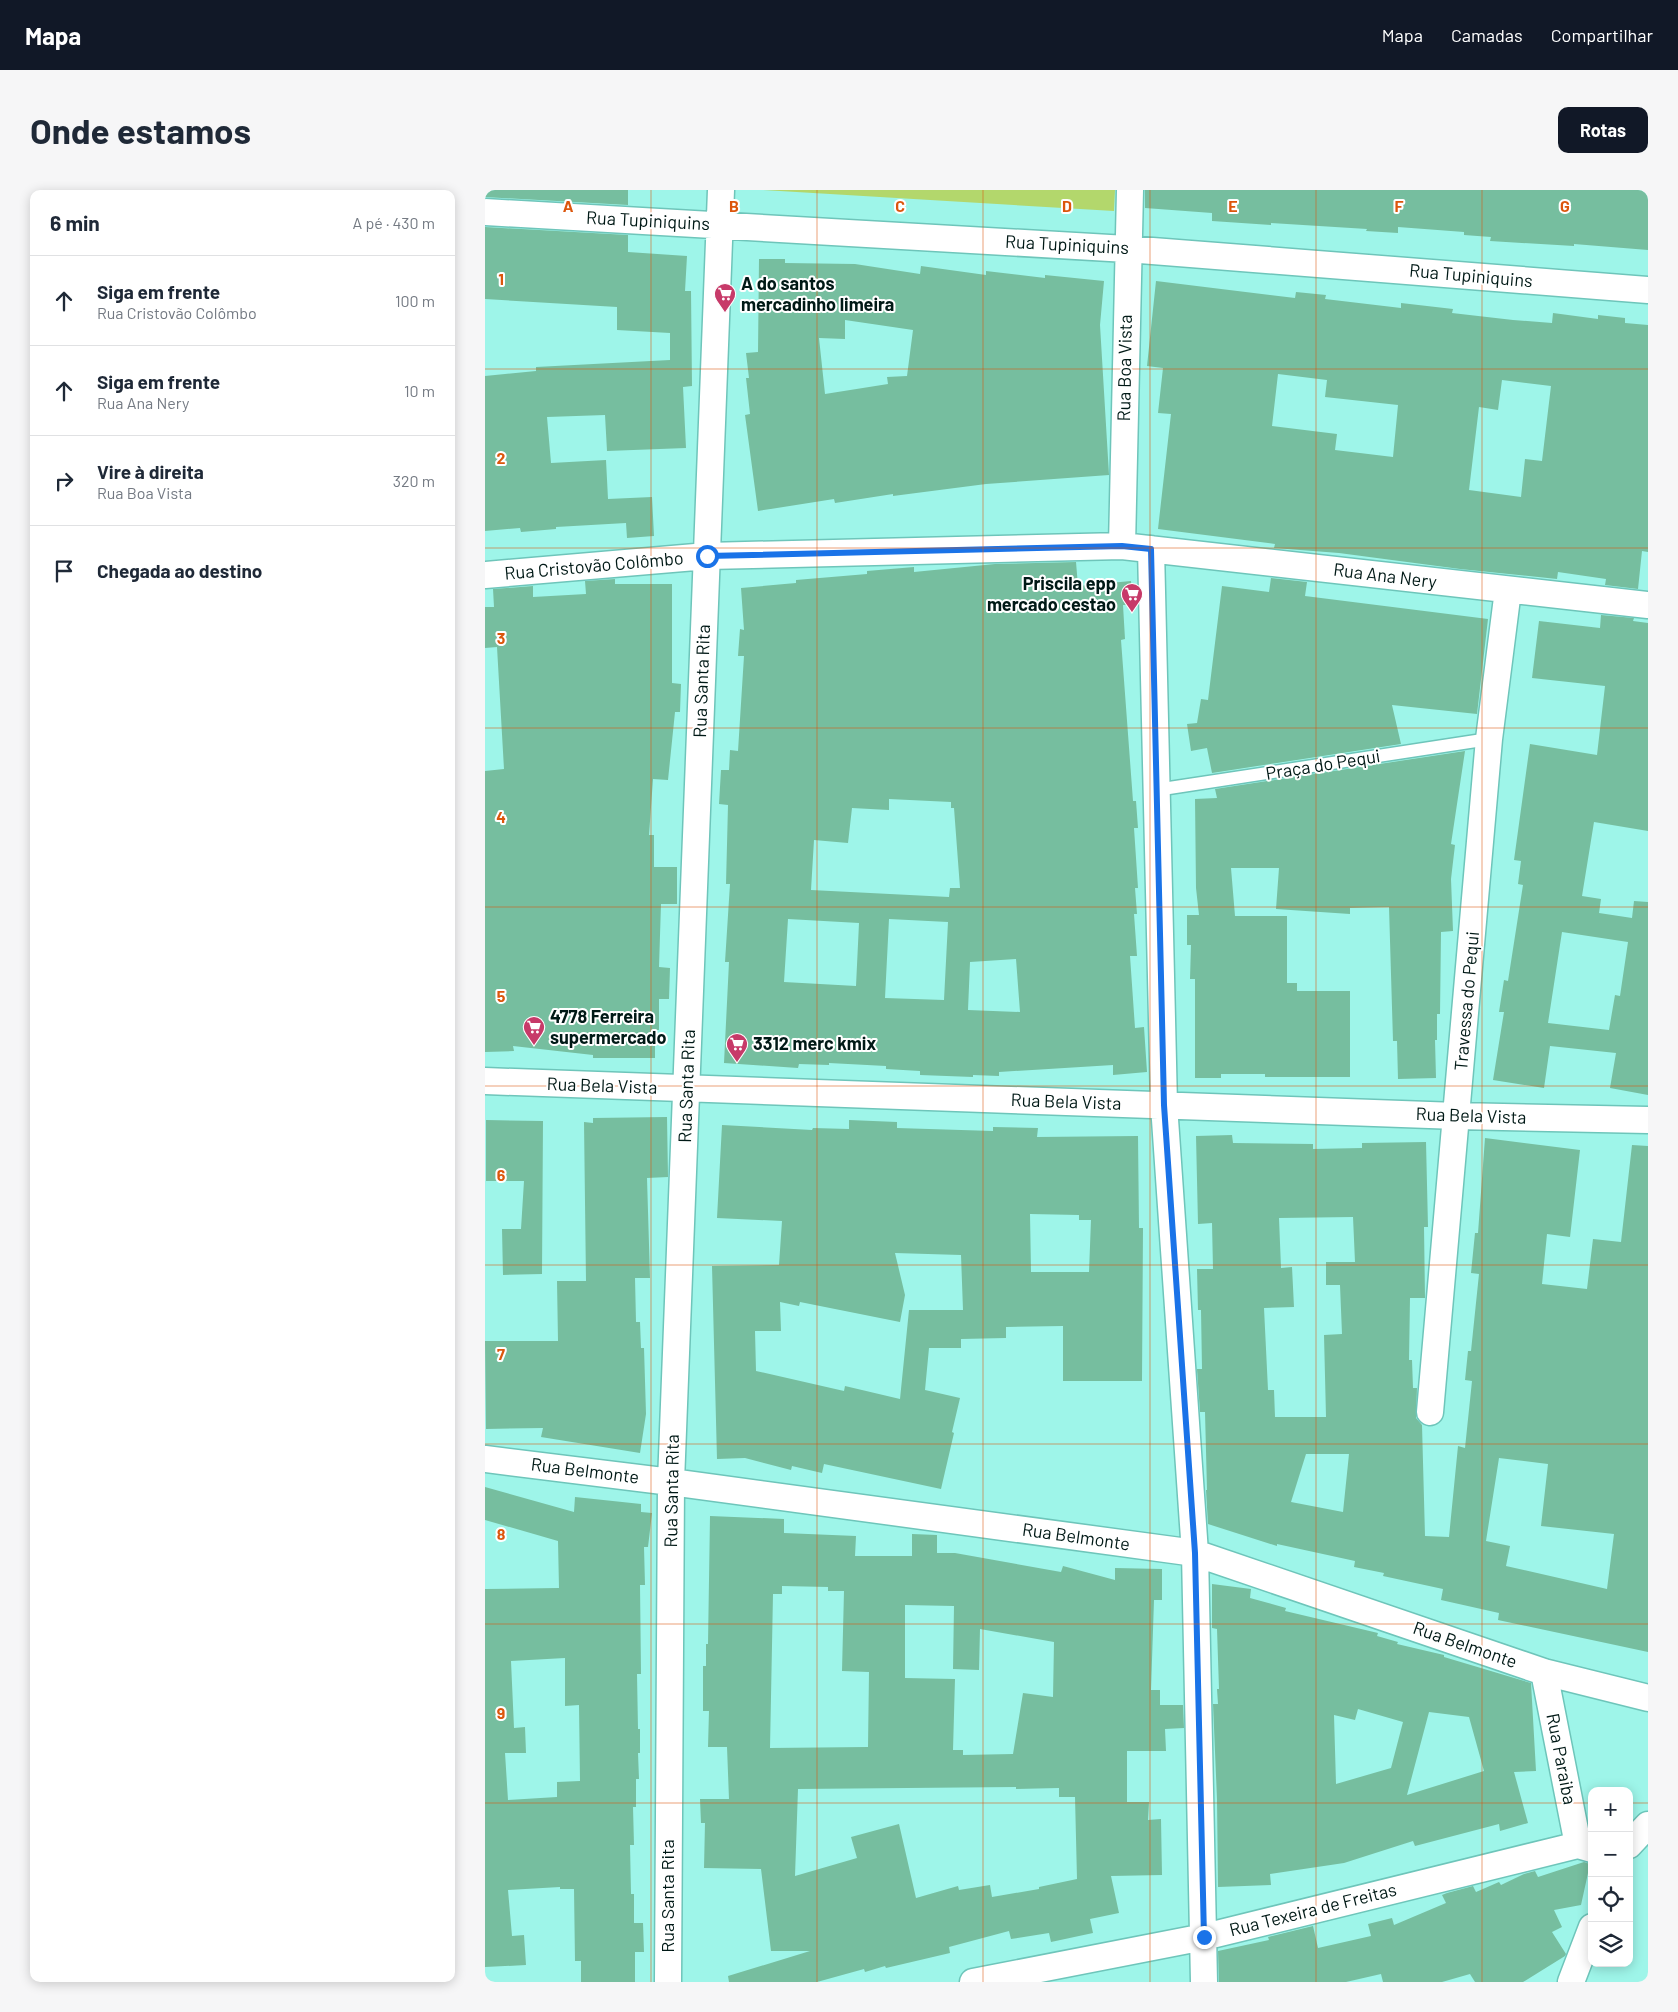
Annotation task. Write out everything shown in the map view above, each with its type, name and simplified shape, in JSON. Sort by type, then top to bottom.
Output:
[{"type":"street","name":"Rua Santa Rita","points":[[668,1982],[671,1482],[721,190]]},
{"type":"street","name":"Rua Boa Vista","points":[[1122,546],[1129,190]]},
{"type":"street","name":"Rua Tupiniquins","points":[[485,212],[1127,249],[1648,290]]},
{"type":"street","name":"Rua Cristovão Colômbo","points":[[485,575],[707,556],[1122,546]]},
{"type":"street","name":"Rua Ana Nery","points":[[1122,546],[1648,605]]},
{"type":"street","points":[[1151,549],[1164,1105],[1195,1553],[1204,1982]]},
{"type":"street","name":"Travessa do Pequi","points":[[1430,1412],[1489,739],[1508,590]]},
{"type":"street","name":"Rua Bela Vista","points":[[485,1081],[1457,1116],[1648,1120]]},
{"type":"street","name":"Rua Belmonte","points":[[485,1459],[671,1482],[1195,1553],[1544,1672],[1648,1698]]},
{"type":"street","name":"Rua Paraiba","points":[[1544,1672],[1585,1847]]},
{"type":"street","points":[[1633,1841],[1648,1825]]},
{"type":"street","name":"Rua Texeira de Freitas","points":[[973,1982],[1204,1937],[1585,1847]]},
{"type":"street","points":[[1571,1982],[1588,1937]]},
{"type":"lane","name":"Praça do Pequi","points":[[1157,790],[1489,739]]},
{"type":"green space","points":[[763,190],[1115,190],[1114,211]]},
{"type":"building","points":[[485,190],[628,190],[628,205],[485,197]]},
{"type":"building","points":[[1145,190],[1648,190],[1648,250],[1574,244],[1574,246],[1490,241],[1491,237],[1464,235],[1464,232],[1398,227],[1398,233],[1366,231],[1367,229],[1212,221],[1212,213],[1145,208]]},
{"type":"building","points":[[485,227],[628,235],[628,252],[687,256],[685,291],[691,291],[692,386],[683,387],[686,448],[607,451],[605,415],[547,417],[551,463],[606,460],[608,499],[652,497],[654,536],[627,538],[626,523],[556,527],[556,529],[521,532],[520,528],[485,531],[485,376],[536,371],[536,367],[670,360],[670,333],[617,330],[617,307],[485,299]]},
{"type":"building","points":[[759,259],[785,259],[785,263],[855,264],[920,274],[921,266],[986,275],[986,271],[1045,278],[1045,275],[1104,281],[1100,325],[1109,475],[986,484],[893,496],[893,494],[835,503],[834,499],[758,511],[745,415],[750,414],[746,378],[749,378],[746,353],[758,352]],"holes":[[[845,320],[913,330],[907,376],[887,377],[888,384],[825,394],[819,338],[845,339]]]},
{"type":"building","points":[[1156,281],[1295,298],[1296,292],[1326,295],[1325,299],[1401,308],[1401,303],[1453,309],[1452,313],[1513,320],[1552,323],[1553,313],[1598,319],[1598,315],[1625,318],[1625,323],[1648,325],[1648,552],[1642,551],[1638,589],[1605,585],[1606,579],[1558,572],[1557,579],[1460,569],[1339,553],[1274,548],[1275,544],[1158,529],[1171,414],[1158,413],[1163,368],[1147,366]],"holes":[[[1278,374],[1327,380],[1325,397],[1398,405],[1393,457],[1335,450],[1337,434],[1272,426]],[[1502,380],[1551,386],[1542,461],[1525,459],[1521,497],[1469,490],[1479,407],[1498,410]]]},
{"type":"building","points":[[1076,562],[1078,586],[1131,581],[1133,605],[1123,605],[1125,639],[1121,640],[1133,801],[1136,801],[1138,828],[1134,828],[1138,888],[1135,888],[1137,914],[1134,914],[1137,956],[1130,956],[1135,1028],[1144,1027],[1147,1072],[1113,1075],[1113,1065],[999,1072],[999,1076],[973,1075],[973,1077],[920,1075],[920,1071],[886,1069],[886,1066],[829,1063],[829,1065],[799,1064],[798,1068],[724,1063],[729,962],[725,962],[730,884],[726,884],[728,805],[719,804],[721,770],[729,770],[730,750],[738,751],[744,656],[738,656],[740,629],[744,630],[741,588],[796,583],[796,580],[867,574],[867,571],[914,567],[914,572],[995,564]],"holes":[[[889,799],[951,802],[951,808],[954,808],[960,888],[950,888],[949,897],[811,890],[814,840],[848,843],[852,808],[889,810]],[[788,919],[859,923],[856,986],[784,982]],[[889,919],[948,922],[944,1000],[885,998]],[[1016,959],[1020,1012],[968,1010],[970,962]]]},
{"type":"building","points":[[1271,578],[1307,582],[1305,596],[1488,619],[1477,714],[1392,705],[1401,744],[1212,773],[1207,748],[1191,751],[1187,724],[1197,723],[1201,699],[1208,700],[1222,586],[1269,592]]},
{"type":"building","points":[[615,579],[615,584],[672,584],[672,683],[681,684],[680,712],[675,712],[668,780],[653,779],[649,835],[654,835],[654,867],[677,867],[677,904],[661,904],[659,967],[670,968],[669,999],[659,999],[659,1030],[655,1030],[655,1058],[593,1058],[593,1055],[513,1046],[514,1051],[485,1052],[485,771],[504,769],[497,647],[485,648],[485,607],[494,607],[493,589],[533,586],[533,597],[586,594],[585,581]]},
{"type":"building","points":[[1601,615],[1634,618],[1633,621],[1648,623],[1648,831],[1594,822],[1582,896],[1601,899],[1599,913],[1632,918],[1634,901],[1648,902],[1648,1095],[1610,1088],[1616,1053],[1550,1046],[1544,1088],[1493,1080],[1504,1012],[1499,1012],[1504,980],[1508,981],[1523,885],[1518,884],[1521,861],[1514,860],[1530,744],[1597,755],[1605,686],[1532,678],[1539,621],[1600,628]],"holes":[[[1562,932],[1628,942],[1620,996],[1615,995],[1609,1030],[1548,1023]]]},
{"type":"building","points":[[1465,751],[1451,844],[1455,845],[1451,879],[1453,931],[1441,932],[1440,1014],[1437,1014],[1437,1040],[1435,1040],[1436,1078],[1398,1079],[1397,1041],[1393,1041],[1389,907],[1350,908],[1350,914],[1276,909],[1279,868],[1231,868],[1235,916],[1287,916],[1287,983],[1297,983],[1297,991],[1350,991],[1350,1077],[1265,1077],[1265,1074],[1221,1074],[1221,1078],[1195,1078],[1195,979],[1190,979],[1191,945],[1187,945],[1187,915],[1199,915],[1196,888],[1195,799],[1217,798],[1215,789]]},
{"type":"building","points":[[667,1117],[668,1177],[647,1178],[650,1278],[635,1278],[636,1322],[640,1322],[641,1348],[644,1348],[646,1414],[640,1453],[541,1437],[543,1428],[486,1429],[485,1341],[558,1341],[557,1281],[586,1281],[584,1122],[593,1123],[593,1118]]},
{"type":"building","points":[[486,1120],[543,1121],[542,1274],[503,1275],[502,1229],[521,1229],[524,1181],[486,1181]]},
{"type":"building","points":[[849,1120],[897,1122],[897,1128],[993,1131],[993,1127],[1038,1128],[1037,1137],[1138,1136],[1139,1228],[1143,1228],[1142,1381],[1063,1381],[1063,1326],[1006,1327],[1006,1338],[961,1339],[961,1348],[929,1348],[925,1390],[960,1398],[941,1489],[824,1464],[822,1473],[792,1466],[791,1470],[745,1458],[717,1459],[712,1266],[779,1265],[782,1221],[717,1218],[722,1125],[812,1130],[813,1128],[849,1129]],"holes":[[[1030,1214],[1079,1215],[1079,1220],[1091,1220],[1089,1272],[1031,1272]],[[895,1253],[961,1255],[963,1310],[909,1310],[900,1399],[845,1386],[844,1391],[756,1371],[755,1331],[781,1331],[780,1302],[799,1306],[800,1302],[900,1322],[905,1295]]]},
{"type":"building","points":[[1232,1135],[1233,1143],[1313,1144],[1313,1149],[1362,1148],[1362,1143],[1426,1142],[1428,1227],[1424,1227],[1425,1298],[1410,1298],[1409,1360],[1412,1360],[1413,1388],[1417,1388],[1416,1418],[1422,1425],[1425,1536],[1449,1537],[1458,1446],[1465,1448],[1472,1381],[1465,1380],[1468,1351],[1471,1351],[1479,1274],[1471,1273],[1475,1233],[1478,1233],[1485,1138],[1580,1150],[1570,1237],[1547,1234],[1542,1284],[1587,1289],[1593,1239],[1621,1242],[1632,1145],[1648,1146],[1648,1652],[1498,1620],[1499,1613],[1441,1600],[1443,1589],[1383,1576],[1384,1573],[1354,1567],[1355,1561],[1277,1544],[1277,1546],[1208,1524],[1205,1412],[1200,1412],[1197,1369],[1202,1369],[1201,1310],[1198,1310],[1197,1269],[1213,1269],[1212,1223],[1198,1224],[1196,1136]],"holes":[[[1353,1217],[1355,1262],[1326,1262],[1326,1285],[1340,1285],[1342,1334],[1324,1335],[1326,1417],[1275,1417],[1274,1390],[1268,1390],[1264,1308],[1294,1307],[1292,1267],[1281,1268],[1279,1218]],[[1306,1454],[1349,1454],[1343,1512],[1291,1502]],[[1499,1458],[1548,1464],[1541,1526],[1614,1534],[1607,1589],[1506,1566],[1510,1546],[1486,1541]]]},
{"type":"building","points":[[485,1487],[574,1512],[575,1497],[641,1504],[641,1512],[652,1513],[648,1547],[644,1547],[645,1585],[640,1585],[641,1674],[637,1674],[638,1729],[640,1729],[640,1753],[638,1753],[639,1779],[636,1779],[636,1807],[633,1807],[634,1845],[630,1845],[631,1894],[634,1894],[634,1923],[643,1923],[644,1952],[635,1952],[635,1982],[581,1982],[581,1961],[575,1961],[574,1889],[560,1889],[560,1887],[508,1890],[512,1936],[524,1935],[526,1965],[485,1967],[485,1589],[559,1588],[558,1541],[485,1520]],"holes":[[[565,1658],[565,1706],[579,1705],[580,1781],[557,1782],[557,1797],[508,1800],[505,1753],[526,1753],[525,1727],[514,1728],[511,1661]]]},
{"type":"building","points":[[710,1516],[784,1519],[784,1533],[856,1536],[855,1556],[912,1556],[912,1534],[937,1535],[937,1553],[955,1553],[1061,1572],[1063,1566],[1115,1580],[1115,1568],[1162,1569],[1162,1600],[1154,1600],[1151,1690],[1160,1690],[1160,1705],[1183,1705],[1184,1728],[1165,1729],[1166,1751],[1127,1751],[1127,1802],[1149,1802],[1148,1820],[1161,1819],[1162,1875],[1111,1876],[1119,1913],[1090,1919],[1093,1933],[1051,1942],[1049,1933],[1011,1939],[1009,1931],[949,1947],[950,1953],[865,1972],[864,1969],[817,1982],[729,1982],[728,1976],[810,1951],[771,1951],[761,1869],[704,1868],[705,1823],[701,1823],[700,1799],[729,1799],[727,1747],[708,1747],[709,1711],[703,1711],[703,1666],[706,1666],[706,1644],[708,1644]],"holes":[[[782,1586],[828,1587],[828,1591],[844,1591],[842,1671],[869,1672],[868,1747],[770,1748],[773,1594],[782,1594]],[[905,1605],[954,1606],[953,1669],[979,1670],[980,1629],[1054,1642],[1053,1697],[1023,1693],[1013,1754],[963,1755],[963,1750],[953,1750],[955,1679],[905,1678]],[[1059,1788],[1059,1797],[1075,1797],[1077,1879],[1039,1887],[1039,1889],[992,1897],[990,1885],[959,1890],[958,1886],[916,1898],[899,1824],[851,1837],[857,1858],[795,1876],[798,1789]]]},
{"type":"building","points":[[1212,1584],[1251,1589],[1250,1598],[1286,1608],[1285,1611],[1378,1633],[1377,1636],[1398,1642],[1397,1644],[1444,1655],[1444,1657],[1531,1683],[1536,1771],[1514,1772],[1528,1823],[1500,1831],[1499,1824],[1415,1846],[1413,1841],[1344,1863],[1270,1874],[1271,1885],[1218,1887],[1213,1704],[1218,1704],[1217,1689],[1219,1689],[1217,1629],[1212,1628]],"holes":[[[1358,1709],[1403,1722],[1391,1768],[1336,1784],[1334,1715],[1355,1720]],[[1429,1712],[1469,1717],[1484,1771],[1407,1795]]]},
{"type":"building","points":[[1584,1862],[1588,1863],[1588,1873],[1581,1905],[1554,1910],[1562,1927],[1552,1932],[1566,1954],[1565,1956],[1523,1982],[1475,1982],[1470,1974],[1442,1982],[1383,1982],[1381,1974],[1346,1982],[1219,1982],[1218,1951],[1269,1940],[1268,1937],[1313,1926],[1318,1948],[1371,1936],[1368,1924],[1392,1918],[1394,1925],[1446,1903],[1442,1895],[1447,1893],[1473,1886],[1476,1892],[1499,1882],[1501,1885],[1535,1871],[1538,1877]]},
{"type":"place","name":"A do santos mercadinho limeira","points":[[725,313]]},
{"type":"place","name":"Priscila epp mercado cestao","points":[[1132,613]]},
{"type":"place","name":"4778 Ferreira supermercado","points":[[534,1046]]},
{"type":"place","name":"3312 merc kmix","points":[[737,1063]]},
{"type":"route","points":[[707,556],[1122,546],[1151,549],[1164,1105],[1195,1553],[1204,1937]]}]
